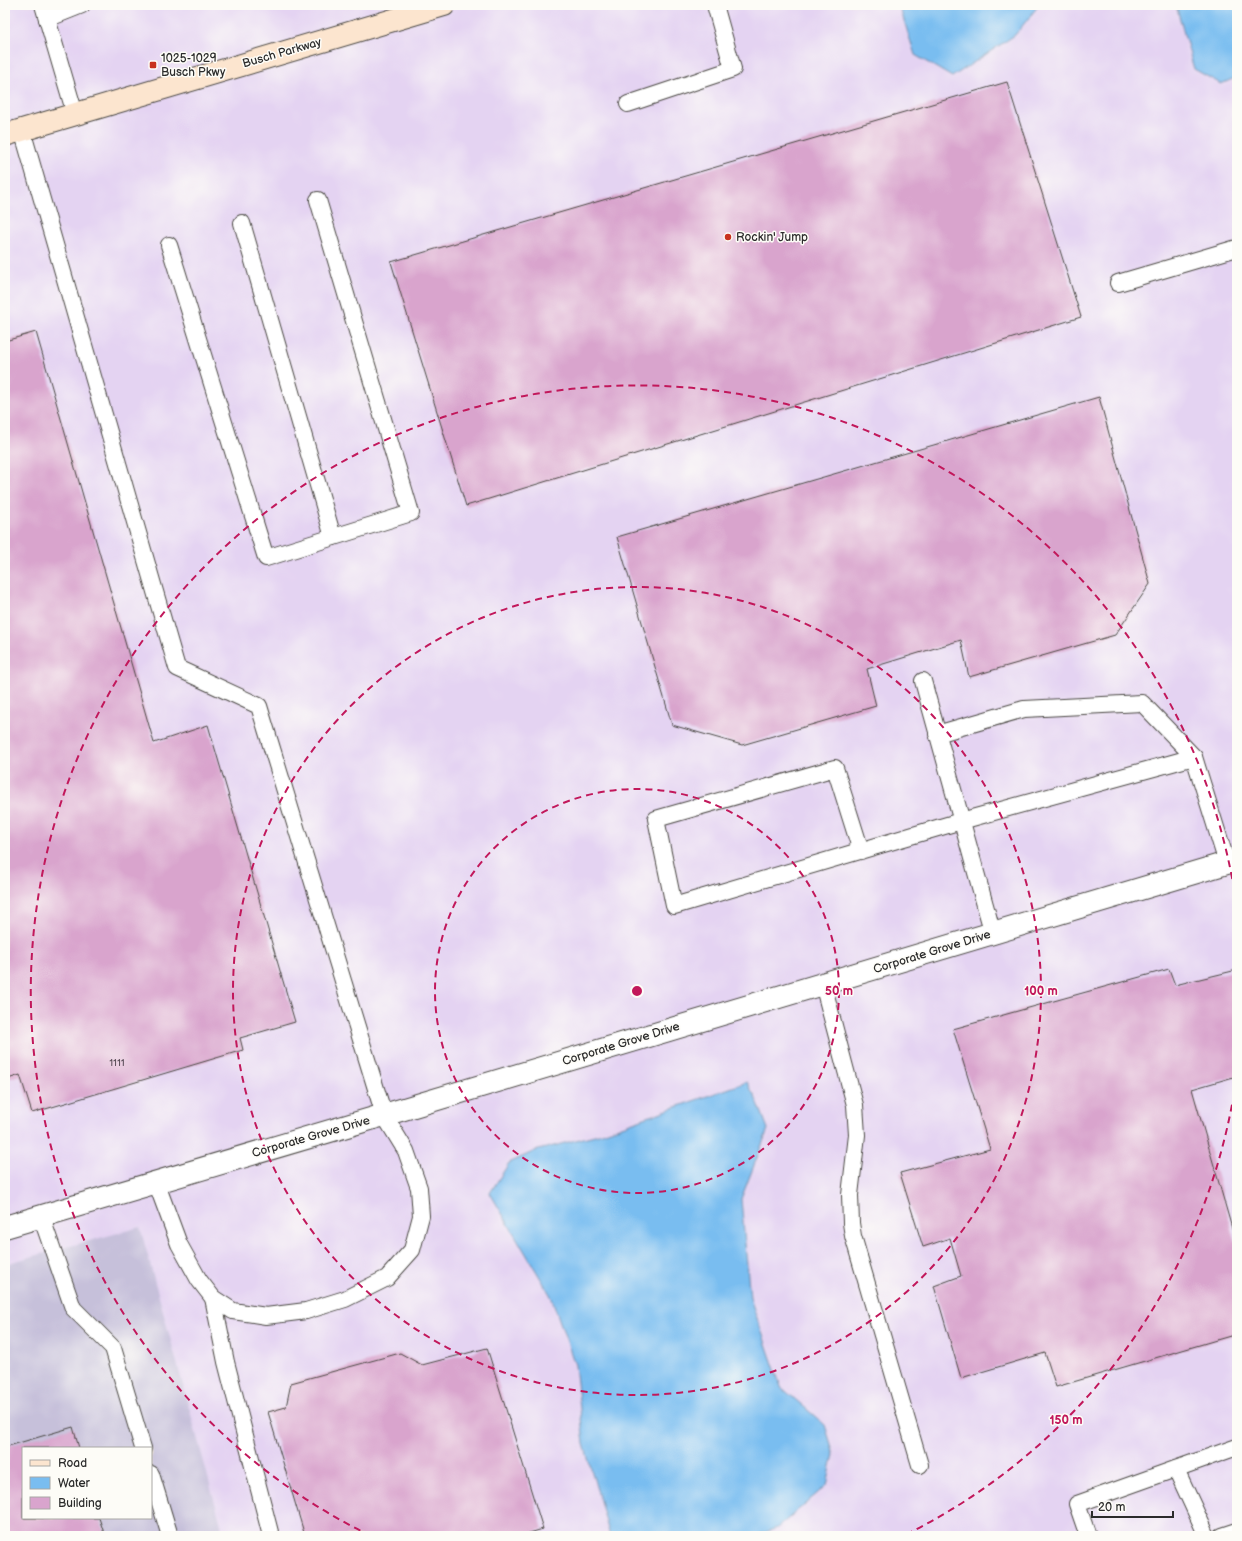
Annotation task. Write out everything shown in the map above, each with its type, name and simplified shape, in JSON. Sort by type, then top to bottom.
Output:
[{"type":"street","name":"Busch Parkway","points":[[13,132],[444,5]]},
{"type":"street","name":"Corporate Grove Drive","points":[[5,1227],[1232,862]]},
{"type":"lane","points":[[75,114],[45,12],[82,5]]},
{"type":"lane","points":[[628,104],[733,69],[715,5]]},
{"type":"lane","points":[[13,132],[177,668],[259,706],[384,1115],[406,1151],[419,1188],[421,1216],[412,1250],[387,1278],[345,1299],[313,1309],[266,1316],[233,1311],[213,1298],[199,1280],[179,1244],[156,1182]]},
{"type":"lane","points":[[169,245],[266,558],[411,513],[318,200]]},
{"type":"lane","points":[[242,223],[333,537]]},
{"type":"lane","points":[[1118,283],[1237,248]]},
{"type":"lane","points":[[923,681],[992,934]]},
{"type":"lane","points":[[937,734],[1024,709],[1142,703],[1194,757],[1232,862]]},
{"type":"lane","points":[[861,851],[835,768],[656,818],[674,906],[861,851],[962,821],[1194,757]]},
{"type":"lane","points":[[823,984],[855,1105],[856,1135],[850,1195],[853,1236],[920,1465]]},
{"type":"lane","points":[[41,1216],[73,1308],[113,1348],[143,1447]]},
{"type":"lane","points":[[213,1298],[226,1362],[271,1536]]},
{"type":"lane","points":[[1088,1536],[1076,1504],[1237,1447]]},
{"type":"lane","points":[[1176,1468],[1207,1536]]},
{"type":"lane","points":[[152,1477],[170,1536]]},
{"type":"lane","points":[[1222,1536],[1237,1530]]},
{"type":"shaded area","points":[[5,5],[1237,5],[1237,1536],[5,1536]]},
{"type":"shaded area","points":[[140,1227],[224,1536],[5,1536],[5,1264]]},
{"type":"water","points":[[899,5],[1039,5],[1015,35],[952,77],[915,55]]},
{"type":"water","points":[[1176,5],[1237,5],[1237,77],[1221,84],[1194,69]]},
{"type":"water","points":[[747,1082],[758,1103],[768,1129],[741,1199],[750,1298],[781,1387],[825,1425],[834,1454],[827,1485],[777,1528],[755,1536],[610,1536],[584,1444],[575,1365],[551,1296],[490,1193],[509,1163],[535,1151],[602,1133]]},
{"type":"building","points":[[1007,82],[1081,317],[466,506],[391,262]]},
{"type":"building","points":[[36,332],[154,743],[208,725],[295,1022],[240,1038],[243,1050],[32,1113],[20,1075],[5,1080],[5,341]]},
{"type":"building","points":[[1099,397],[1150,584],[1115,635],[969,677],[961,640],[867,669],[876,706],[742,745],[672,725],[617,537]]},
{"type":"building","points":[[1169,969],[1175,985],[1237,970],[1237,1076],[1192,1089],[1237,1246],[1237,1334],[1056,1387],[1045,1353],[961,1378],[934,1286],[961,1276],[950,1238],[923,1247],[900,1173],[990,1149],[953,1029]]},
{"type":"building","points":[[487,1348],[543,1529],[519,1536],[305,1536],[268,1412],[286,1407],[291,1383],[400,1353],[422,1365]]},
{"type":"building","points":[[73,1427],[79,1447],[22,1447],[22,1519],[99,1519],[105,1536],[5,1536],[5,1447]]},
{"type":"place","name":"1025-1029 Busch Pkwy","points":[[153,65]]},
{"type":"place","name":"Rockin' Jump","points":[[728,237]]}]
